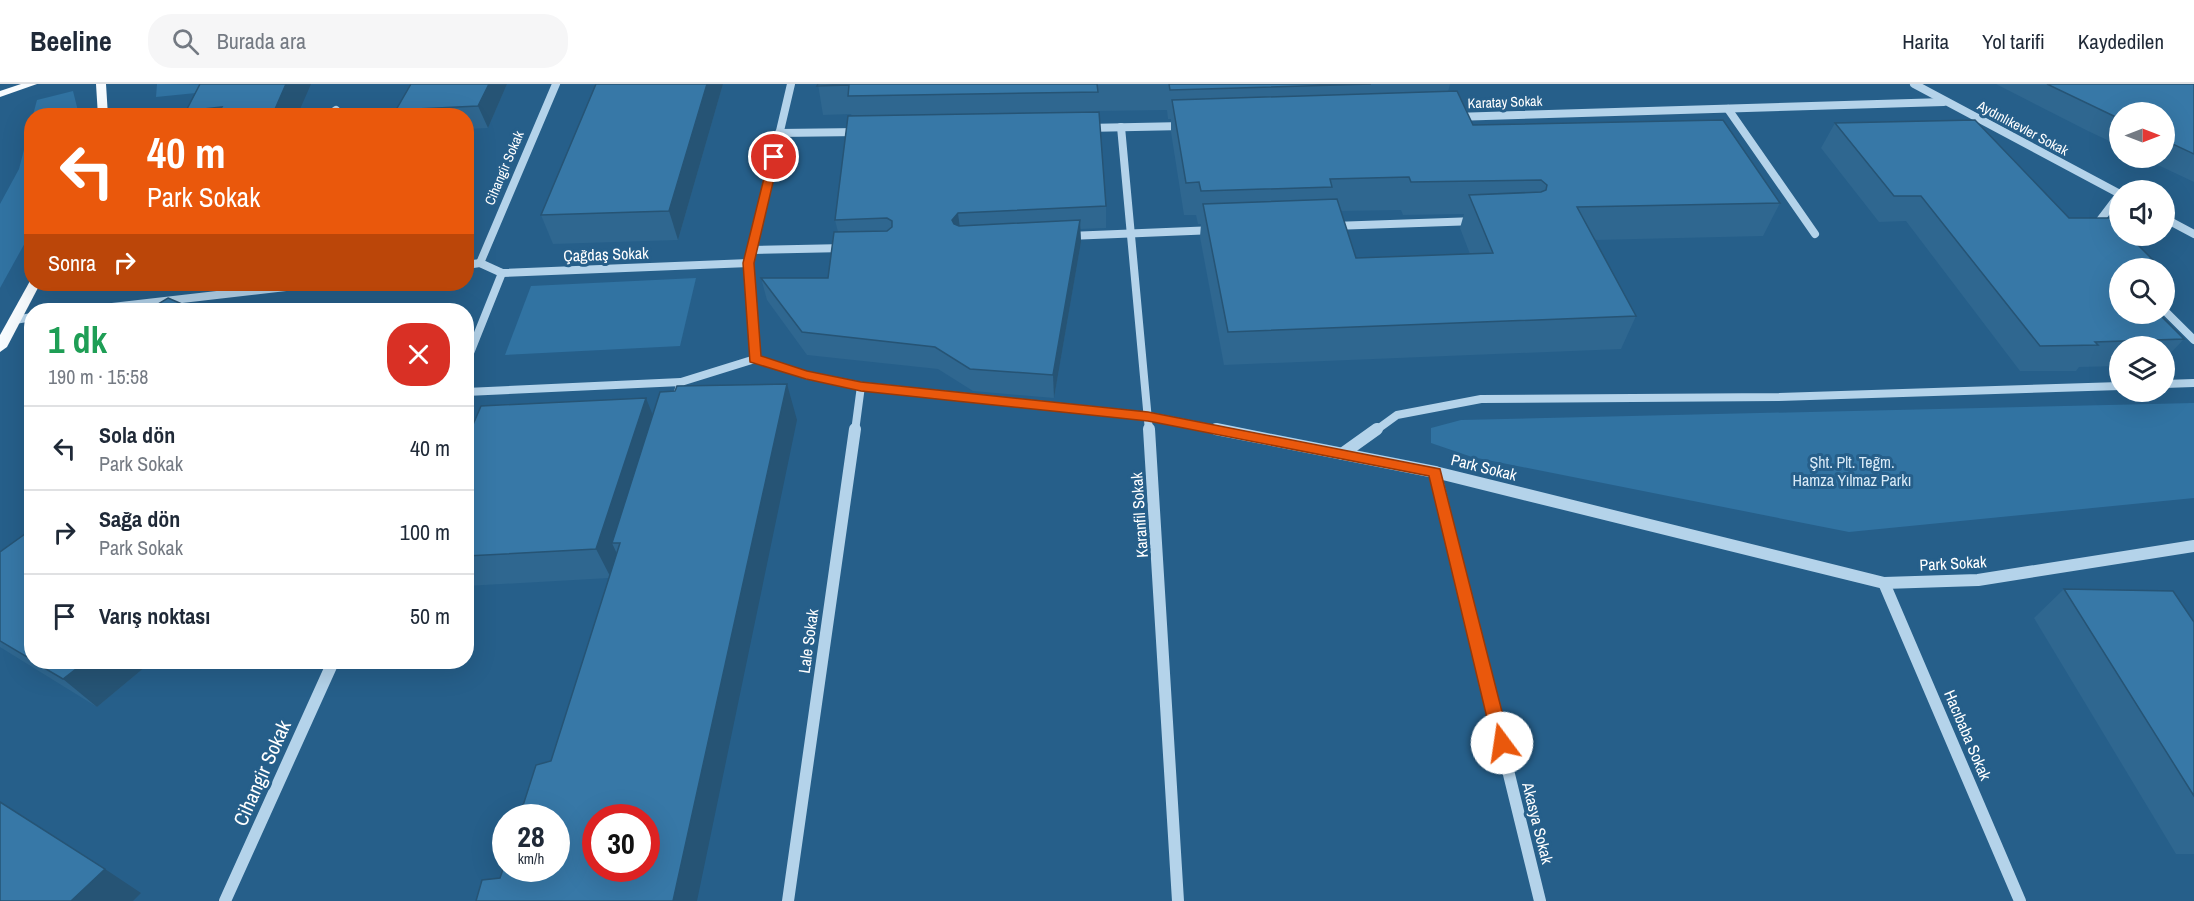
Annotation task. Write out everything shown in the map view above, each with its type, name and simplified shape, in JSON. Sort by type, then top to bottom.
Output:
[{"type":"main road","points":[[0,94],[32,84]]},
{"type":"main road","points":[[101,84],[103,108]]},
{"type":"main road","points":[[0,347],[30,291]]},
{"type":"street","name":"Cihangir Sokak","points":[[480,263],[556,84]]},
{"type":"street","points":[[474,392],[681,382],[755,359],[748,263],[792,84]]},
{"type":"street","name":"Aydınlıkevler Sokak","points":[[1914,84],[2109,188]]},
{"type":"street","name":"Karatay Sokak","points":[[1443,118],[1944,102]]},
{"type":"street","points":[[1728,109],[1815,234]]},
{"type":"street","points":[[1074,128],[1192,125]]},
{"type":"street","name":"Karanfil Sokak","points":[[1121,128],[1133,233],[1148,416],[1178,901]]},
{"type":"street","points":[[779,133],[874,132]]},
{"type":"street","points":[[2109,208],[2098,223],[2109,240]]},
{"type":"street","points":[[1320,226],[1483,220]]},
{"type":"street","points":[[2175,224],[2194,234]]},
{"type":"street","points":[[1064,237],[1227,230]]},
{"type":"street","points":[[751,250],[855,248]]},
{"type":"street","points":[[474,264],[480,263]]},
{"type":"street","name":"Çağdaş Sokak","points":[[480,263],[501,273],[748,263]]},
{"type":"street","points":[[474,342],[501,273]]},
{"type":"street","points":[[147,303],[251,291]]},
{"type":"street","points":[[15,320],[24,319]]},
{"type":"street","points":[[2175,321],[2194,340]]},
{"type":"street","name":"Park Sokak","points":[[755,359],[806,375],[861,386],[1148,416],[1435,472],[1884,583],[1978,580],[2194,546]]},
{"type":"street","points":[[671,415],[681,382]]},
{"type":"street","points":[[2175,384],[2194,383]]},
{"type":"street","name":"Lale Sokak","points":[[788,901],[861,386]]},
{"type":"street","points":[[1342,454],[1397,415],[1481,399],[1779,397],[2109,386]]},
{"type":"street","name":"Akasya Sokak","points":[[1435,472],[1540,901]]},
{"type":"street","name":"Hacıbaba Sokak","points":[[1884,583],[2020,901]]},
{"type":"street","name":"Cihangir Sokak","points":[[225,901],[330,669]]},
{"type":"green space","points":[[157,84],[266,86],[156,97]]},
{"type":"green space","points":[[73,91],[77,108],[35,108],[37,100]]},
{"type":"green space","points":[[24,150],[24,245],[0,288],[0,204],[19,169]]},
{"type":"green space","points":[[696,278],[680,346],[505,355],[531,286]]},
{"type":"green space","name":"Şht. Plt. Teğm. Hamza Yılmaz Parkı","points":[[2194,403],[2194,498],[1849,532],[1472,457],[1431,443],[1431,428],[1461,420]]},
{"type":"building","points":[[200,84],[286,84],[276,108],[188,108]]},
{"type":"building","points":[[411,84],[489,84],[478,106],[397,108]]},
{"type":"building","points":[[596,84],[707,84],[669,211],[541,215]]},
{"type":"building","points":[[818,84],[1097,84],[1098,92],[848,96],[849,85],[817,86]]},
{"type":"building","points":[[1169,84],[1371,84],[1170,90]]},
{"type":"building","points":[[2047,84],[2194,84],[2194,154],[2175,145],[2175,102],[2109,102],[2109,114]]},
{"type":"building","points":[[1457,91],[1473,125],[1723,120],[1780,203],[1577,207],[1636,316],[1228,332],[1203,204],[1337,199],[1356,258],[1493,253],[1469,195],[1541,192],[1546,190],[1547,185],[1541,180],[1411,182],[1409,177],[1330,179],[1332,187],[1201,191],[1199,182],[1186,183],[1172,100]]},
{"type":"building","points":[[1099,112],[1106,206],[958,213],[952,220],[959,226],[1080,220],[1053,375],[970,369],[935,347],[802,332],[761,278],[828,278],[834,232],[887,231],[892,227],[892,221],[887,218],[835,220],[848,116]]},
{"type":"building","points":[[1975,120],[2069,218],[2109,218],[2109,246],[2139,246],[2151,258],[2109,258],[2109,324],[2169,324],[2184,339],[2175,339],[2175,336],[2109,336],[2109,342],[2095,342],[2098,345],[2040,346],[1921,196],[1894,196],[1835,123]]},
{"type":"building","points":[[168,298],[180,303],[160,303]]},
{"type":"building","points":[[787,384],[673,901],[476,901],[482,880],[570,882],[570,804],[523,804],[536,765],[551,761],[620,543],[612,543],[660,392],[675,391],[677,386]]},
{"type":"building","points":[[646,398],[596,549],[474,556],[474,422],[481,406]]},
{"type":"building","points":[[24,535],[24,655],[0,641],[0,552]]},
{"type":"building","points":[[2064,589],[2173,591],[2194,622],[2194,796]]},
{"type":"building","points":[[46,669],[76,669],[63,679]]},
{"type":"building","points":[[0,802],[105,869],[71,901],[0,901]]},
{"type":"route","points":[[774,157],[748,263],[755,359],[806,375],[861,386],[1148,416],[1435,472],[1502,743]]}]
